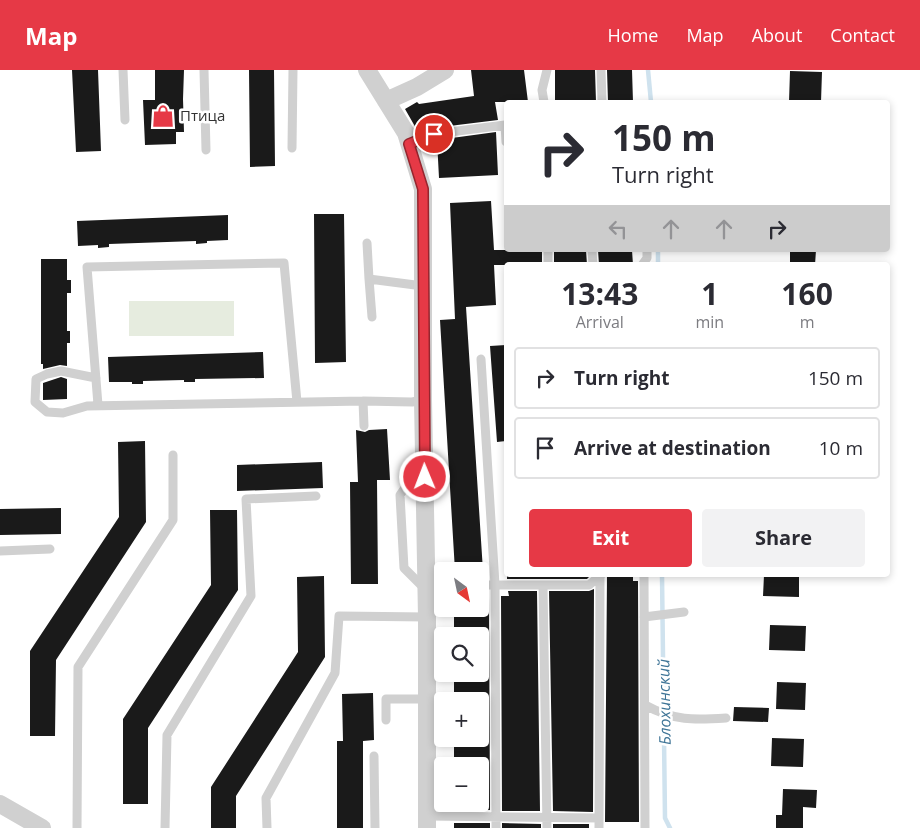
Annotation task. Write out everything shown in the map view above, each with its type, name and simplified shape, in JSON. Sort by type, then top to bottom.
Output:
[{"type":"street","points":[[367,70],[406,133],[423,189],[424,459],[432,587],[427,617],[427,822]]},
{"type":"street","points":[[386,101],[417,87],[445,70]]},
{"type":"street","points":[[0,804],[42,828]]},
{"type":"lane","points":[[123,70],[125,120]]},
{"type":"lane","points":[[204,70],[206,150]]},
{"type":"lane","points":[[292,148],[294,70]]},
{"type":"lane","points":[[544,100],[542,90],[547,70]]},
{"type":"lane","points":[[601,70],[602,100]]},
{"type":"lane","points":[[409,144],[434,134],[504,125]]},
{"type":"lane","points":[[367,242],[372,318]]},
{"type":"lane","points":[[98,405],[87,267],[284,263],[297,402]]},
{"type":"lane","points":[[369,279],[423,286]]},
{"type":"lane","points":[[481,359],[495,585],[496,828]]},
{"type":"lane","points":[[96,378],[61,370],[47,374],[36,379],[35,402],[47,412],[63,413],[98,405],[412,402],[423,400]]},
{"type":"lane","points":[[362,402],[364,426]]},
{"type":"lane","points":[[77,828],[78,667],[173,520],[173,455]]},
{"type":"lane","points":[[424,459],[400,495],[404,568],[432,587]]},
{"type":"lane","points":[[165,828],[167,735],[251,596],[246,499],[316,496]]},
{"type":"lane","points":[[0,551],[50,549]]},
{"type":"lane","points":[[489,585],[547,581],[589,585],[598,577]]},
{"type":"lane","points":[[599,828],[600,577]]},
{"type":"lane","points":[[644,577],[648,616],[644,706],[645,828]]},
{"type":"lane","points":[[547,581],[547,828]]},
{"type":"lane","points":[[648,616],[684,612]]},
{"type":"lane","points":[[267,828],[266,798],[335,673],[338,616],[427,617]]},
{"type":"lane","points":[[386,720],[386,699],[427,699]]},
{"type":"lane","points":[[644,706],[675,718],[698,720],[726,718]]},
{"type":"lane","points":[[374,756],[374,828]]},
{"type":"lane","points":[[427,822],[496,818],[599,818]]},
{"type":"shaded area","points":[[129,301],[234,301],[234,336],[129,336]]},
{"type":"building","points":[[72,70],[98,70],[101,151],[76,152]]},
{"type":"building","name":"Птица","points":[[155,70],[184,70],[184,132],[176,132],[176,144],[145,145],[143,100],[155,100]]},
{"type":"building","points":[[249,70],[274,70],[275,166],[250,167]]},
{"type":"building","points":[[471,70],[524,70],[528,100],[495,102],[498,120],[433,128],[423,132],[422,127],[417,130],[405,109],[417,102],[419,104],[474,96]]},
{"type":"building","points":[[555,70],[595,70],[596,100],[555,100]]},
{"type":"building","points":[[607,70],[632,70],[633,100],[608,100]]},
{"type":"building","points":[[790,71],[822,72],[821,100],[789,100]]},
{"type":"building","points":[[496,132],[498,175],[439,178],[437,140]]},
{"type":"building","points":[[491,201],[494,250],[504,250],[504,252],[542,252],[542,262],[504,262],[504,265],[494,265],[496,305],[466,307],[482,562],[454,562],[440,320],[455,319],[450,203]]},
{"type":"building","points":[[314,214],[344,214],[346,362],[315,363]]},
{"type":"building","points":[[228,215],[228,240],[207,241],[207,243],[196,244],[196,241],[109,244],[109,247],[98,248],[98,245],[78,246],[77,221]]},
{"type":"building","points":[[554,252],[586,252],[587,262],[554,262]]},
{"type":"building","points":[[598,252],[632,252],[633,262],[599,262]]},
{"type":"building","points":[[790,252],[816,252],[815,262],[790,262]]},
{"type":"building","points":[[41,259],[67,259],[67,280],[71,280],[71,293],[67,293],[67,331],[70,331],[70,343],[67,343],[67,366],[60,365],[43,369],[43,364],[41,364]]},
{"type":"building","points":[[504,345],[504,441],[497,442],[490,346]]},
{"type":"building","points":[[263,352],[264,378],[195,379],[195,382],[184,382],[184,380],[143,381],[143,384],[109,382],[108,357]]},
{"type":"building","points":[[61,377],[67,379],[67,399],[43,400],[43,383]]},
{"type":"building","points":[[387,429],[390,480],[377,480],[378,584],[351,584],[350,482],[358,482],[356,430],[365,432]]},
{"type":"building","points":[[145,441],[146,522],[56,660],[55,736],[30,736],[30,651],[119,517],[118,442]]},
{"type":"building","points":[[322,462],[323,488],[237,491],[237,465]]},
{"type":"building","points":[[61,508],[61,534],[0,535],[0,509]]},
{"type":"building","points":[[210,510],[237,510],[238,590],[148,728],[148,804],[123,804],[123,719],[211,585]]},
{"type":"building","points":[[324,576],[325,657],[236,796],[236,828],[211,828],[211,787],[298,652],[297,577]]},
{"type":"building","points":[[507,577],[589,577],[587,579],[507,579]]},
{"type":"building","points":[[607,577],[633,577],[633,581],[638,581],[639,822],[605,822]]},
{"type":"building","points":[[764,577],[799,577],[799,597],[763,596]]},
{"type":"building","points":[[594,589],[593,812],[553,811],[549,591],[589,591]]},
{"type":"building","points":[[508,591],[537,591],[540,811],[502,811],[501,596],[509,596]]},
{"type":"building","points":[[489,596],[490,810],[489,757],[454,757],[454,747],[489,747],[489,692],[454,692],[454,682],[489,682],[489,627],[454,627],[454,618],[489,618]]},
{"type":"building","points":[[770,625],[806,626],[805,651],[769,650]]},
{"type":"building","points":[[777,682],[806,683],[805,710],[776,709]]},
{"type":"building","points":[[373,693],[374,740],[363,741],[363,828],[337,828],[337,741],[343,741],[342,694]]},
{"type":"building","points":[[734,707],[769,708],[768,722],[733,721]]},
{"type":"building","points":[[772,738],[804,739],[803,767],[771,766]]},
{"type":"building","points":[[783,789],[817,790],[816,808],[803,807],[803,828],[776,828],[776,815],[782,815]]},
{"type":"building","points":[[454,823],[490,823],[490,828],[454,828]]},
{"type":"building","points":[[502,823],[541,824],[541,828],[502,828]]},
{"type":"building","points":[[553,824],[589,824],[589,828],[553,828]]},
{"type":"waterway","name":"Блохинский","points":[[648,70],[651,100]]},
{"type":"waterway","name":"Блохинский","points":[[658,252],[658,262]]},
{"type":"waterway","name":"Блохинский","points":[[662,577],[665,818],[670,828]]},
{"type":"place","name":"Птица","points":[[163,116]]},
{"type":"route","points":[[425,477],[423,189],[409,144],[434,134]]}]
